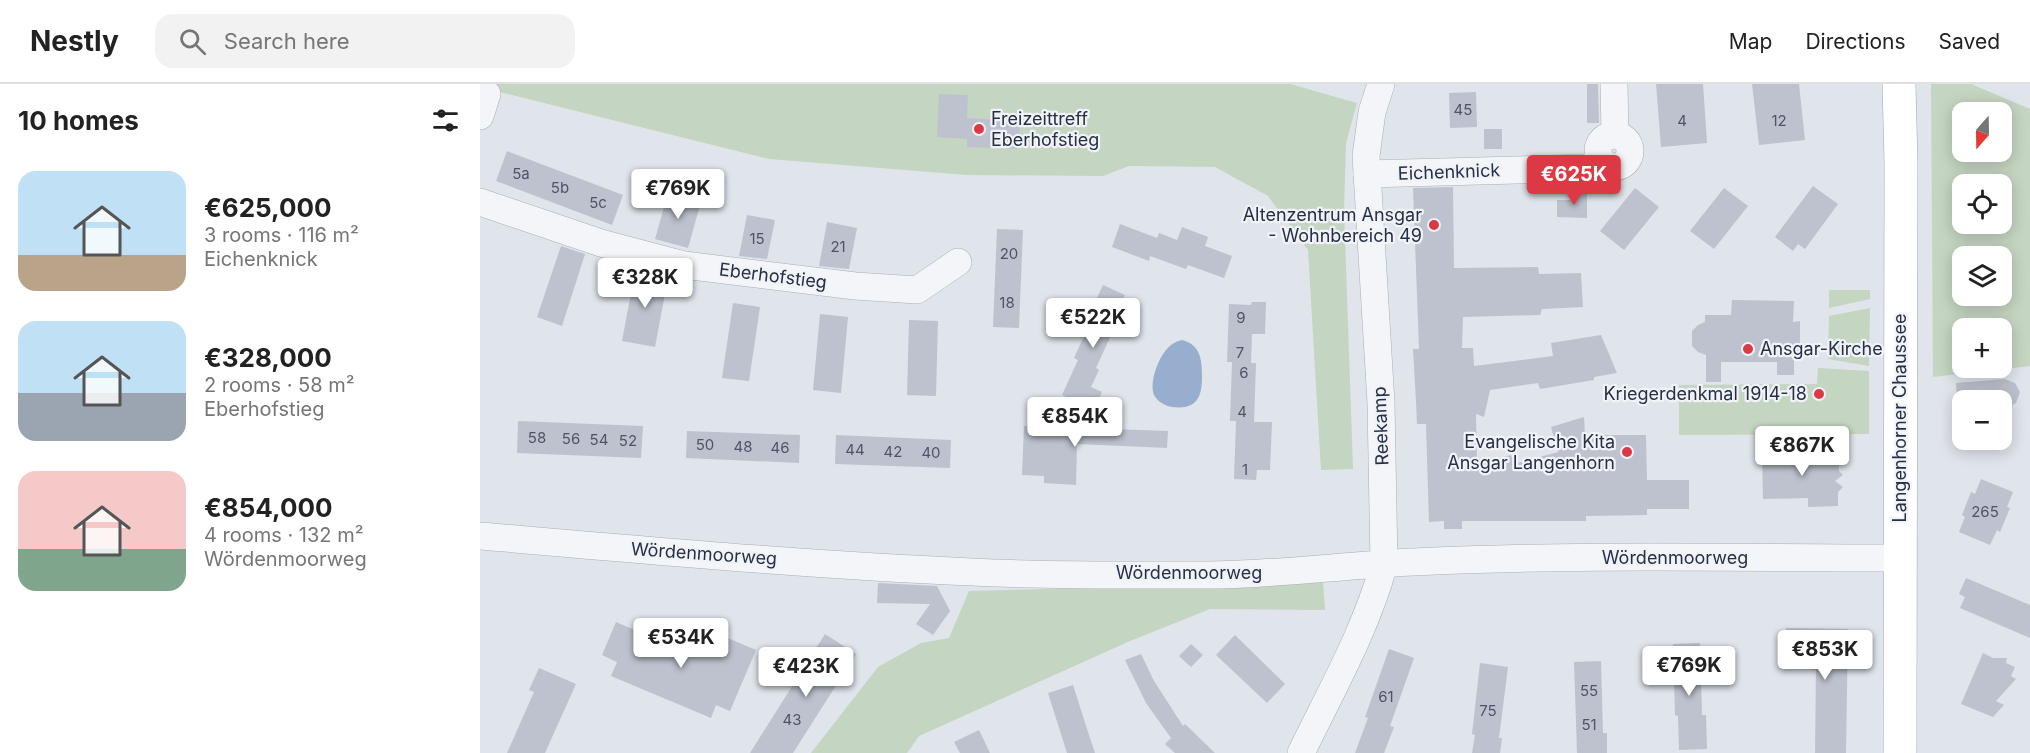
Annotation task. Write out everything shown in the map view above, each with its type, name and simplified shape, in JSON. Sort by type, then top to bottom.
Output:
[{"type":"main road","name":"Langenhorner Chaussee","points":[[1899,84],[1901,163],[1900,753]]},
{"type":"street","name":"Reekamp","points":[[1301,753],[1354,645],[1384,564],[1381,403],[1366,156],[1372,112],[1381,84]]},
{"type":"street","name":"Eichenknick","points":[[1367,174],[1586,168],[1602,161],[1598,153],[1599,144],[1606,137],[1615,135],[1614,84]]},
{"type":"street","name":"Eberhofstieg","points":[[480,202],[601,243],[684,265],[855,286],[917,290],[958,262]]},
{"type":"street","name":"Wördenmoorweg","points":[[480,536],[682,553],[976,573],[1212,575],[1281,573],[1384,564],[1597,558],[1900,558]]},
{"type":"green space","points":[[480,84],[1290,84],[1357,103],[1346,143],[1344,210],[1353,469],[1321,470],[1308,250],[1268,196],[1215,167],[1129,166],[1103,176],[967,175],[769,159],[480,87]]},
{"type":"green space","points":[[1931,84],[1971,84],[2030,109],[2030,366],[2012,368],[2012,318],[1952,318],[1952,375],[1933,377]]},
{"type":"green space","points":[[1829,290],[1870,290],[1870,299],[1829,308]]},
{"type":"green space","points":[[1870,308],[1869,366],[1828,359],[1829,316]]},
{"type":"green space","points":[[1818,368],[1869,371],[1869,434],[1679,435],[1679,385],[1817,384]]},
{"type":"green space","points":[[1323,582],[1325,610],[1210,609],[1130,641],[919,736],[907,753],[811,753],[878,667],[921,643],[949,638],[969,591]]},
{"type":"water","points":[[1182,340],[1197,349],[1199,354],[1202,365],[1201,391],[1196,401],[1187,407],[1172,407],[1156,398],[1153,380],[1163,354],[1175,342]]},
{"type":"building","points":[[1587,84],[1598,84],[1599,123],[1587,123]]},
{"type":"building","points":[[1656,84],[1703,84],[1707,143],[1661,147]]},
{"type":"building","points":[[1752,84],[1799,84],[1805,140],[1759,145]]},
{"type":"building","points":[[1476,92],[1477,127],[1450,128],[1449,93]]},
{"type":"building","name":"Freizeittreff Eberhofstieg","points":[[939,94],[968,95],[967,118],[1020,121],[1019,149],[967,147],[967,139],[937,137]]},
{"type":"building","points":[[1484,129],[1502,129],[1502,149],[1484,149]]},
{"type":"building","points":[[507,151],[623,195],[612,225],[496,181]]},
{"type":"building","points":[[1813,186],[1838,204],[1805,249],[1798,244],[1793,251],[1775,237]]},
{"type":"building","points":[[1453,187],[1454,268],[1538,267],[1539,274],[1581,273],[1583,307],[1542,309],[1540,315],[1463,317],[1462,348],[1473,348],[1474,366],[1553,356],[1551,343],[1601,335],[1617,373],[1594,377],[1594,380],[1540,389],[1538,383],[1490,390],[1484,417],[1476,414],[1477,464],[1511,455],[1514,464],[1558,452],[1551,427],[1584,417],[1585,435],[1646,435],[1647,480],[1689,480],[1689,509],[1647,509],[1647,515],[1586,516],[1586,521],[1462,521],[1462,529],[1444,529],[1444,521],[1429,522],[1426,424],[1417,424],[1413,349],[1419,349],[1413,188]]},
{"type":"building","points":[[1635,188],[1659,207],[1624,250],[1600,231]]},
{"type":"building","points":[[1724,188],[1748,206],[1714,249],[1690,231]]},
{"type":"building","points":[[1571,190],[1587,190],[1587,218],[1557,217],[1557,200],[1571,200]]},
{"type":"building","points":[[668,193],[701,202],[688,248],[655,239]]},
{"type":"building","points":[[747,215],[775,220],[767,259],[739,256]]},
{"type":"building","points":[[827,222],[857,228],[849,269],[819,266]]},
{"type":"building","points":[[1120,224],[1157,238],[1159,233],[1177,240],[1182,227],[1208,237],[1205,246],[1232,256],[1224,278],[1188,265],[1186,269],[1150,256],[1149,261],[1112,247]]},
{"type":"building","points":[[997,229],[1023,230],[1019,328],[993,327]]},
{"type":"building","points":[[561,246],[585,254],[562,326],[537,317]]},
{"type":"building","points":[[635,272],[668,278],[655,347],[622,341]]},
{"type":"building","points":[[1103,285],[1125,295],[1108,331],[1112,333],[1096,368],[1099,370],[1091,387],[1102,392],[1094,410],[1062,395],[1078,360],[1074,358],[1090,323],[1086,321]]},
{"type":"building","name":"Ansgar-Kirche","points":[[1732,300],[1794,301],[1793,322],[1800,321],[1800,354],[1794,354],[1794,375],[1777,375],[1777,362],[1721,362],[1721,382],[1706,382],[1706,355],[1698,352],[1692,346],[1692,331],[1705,322],[1705,315],[1731,315]]},
{"type":"building","points":[[1252,302],[1266,302],[1265,334],[1252,334],[1251,363],[1256,363],[1254,422],[1272,422],[1270,470],[1257,470],[1256,480],[1234,479],[1236,421],[1230,421],[1232,362],[1227,362],[1229,304],[1251,305]]},
{"type":"building","points":[[733,303],[760,307],[749,381],[722,378]]},
{"type":"building","points":[[820,314],[848,317],[841,393],[813,390]]},
{"type":"building","points":[[909,320],[938,321],[936,396],[907,395]]},
{"type":"building","points":[[2005,379],[2015,383],[2020,392],[2016,403],[2012,405],[2012,390],[1956,390],[1956,383]]},
{"type":"building","points":[[518,421],[643,426],[641,458],[517,453]]},
{"type":"building","points":[[1024,426],[1168,431],[1167,448],[1077,444],[1076,485],[1044,483],[1044,476],[1022,475]]},
{"type":"building","points":[[687,431],[800,435],[799,463],[686,458]]},
{"type":"building","points":[[836,435],[951,440],[950,468],[835,464]]},
{"type":"building","points":[[1838,452],[1839,471],[1843,475],[1835,481],[1843,487],[1838,492],[1838,506],[1808,507],[1808,498],[1763,499],[1762,453]]},
{"type":"building","points":[[1981,479],[2013,492],[2007,507],[2010,508],[2000,532],[1997,530],[1990,545],[1959,532],[1965,517],[1962,515],[1971,492],[1975,494]]},
{"type":"building","points":[[1966,578],[2030,605],[2030,638],[1960,608],[1965,597],[1959,594]]},
{"type":"building","points":[[878,583],[937,586],[950,611],[933,635],[916,624],[930,604],[877,603]]},
{"type":"building","points":[[616,622],[698,657],[709,630],[756,650],[730,711],[716,705],[711,718],[611,676],[617,662],[602,655]]},
{"type":"building","points":[[1786,628],[1848,629],[1846,753],[1815,753],[1816,670],[1811,670],[1811,660],[1786,660]]},
{"type":"building","points":[[825,634],[856,654],[793,753],[750,753]]},
{"type":"building","points":[[1235,635],[1285,684],[1267,703],[1216,655]]},
{"type":"building","points":[[1700,643],[1702,715],[1706,715],[1707,749],[1679,750],[1678,716],[1675,715],[1673,644]]},
{"type":"building","points":[[1191,644],[1203,655],[1191,667],[1179,656]]},
{"type":"building","points":[[1389,649],[1414,658],[1390,726],[1394,727],[1384,753],[1355,753],[1368,718],[1365,717]]},
{"type":"building","points":[[1983,653],[1993,658],[2007,658],[2006,663],[2015,667],[2011,676],[2016,679],[1996,701],[2004,705],[1993,717],[1961,704]]},
{"type":"building","points":[[1141,654],[1154,681],[1183,726],[1185,724],[1215,753],[1175,753],[1165,744],[1171,738],[1146,703],[1125,660]]},
{"type":"building","points":[[1601,661],[1603,733],[1607,733],[1607,753],[1577,753],[1574,662]]},
{"type":"building","points":[[1480,663],[1508,667],[1499,738],[1502,738],[1500,753],[1472,753]]},
{"type":"building","points":[[539,668],[576,684],[545,753],[507,753],[534,692],[529,690]]},
{"type":"building","points":[[1073,685],[1095,753],[1067,753],[1048,693]]},
{"type":"building","points":[[979,730],[990,753],[960,753],[954,742]]},
{"type":"place","name":"Freizeittreff Eberhofstieg","points":[[979,129]]},
{"type":"place","name":"Altenzentrum Ansgar - Wohnbereich 49","points":[[1434,225]]},
{"type":"place","name":"Ansgar-Kirche","points":[[1748,349]]},
{"type":"place","name":"Kriegerdenkmal 1914-18","points":[[1819,394]]},
{"type":"place","name":"Evangelische Kita Ansgar Langenhorn","points":[[1627,452]]}]
